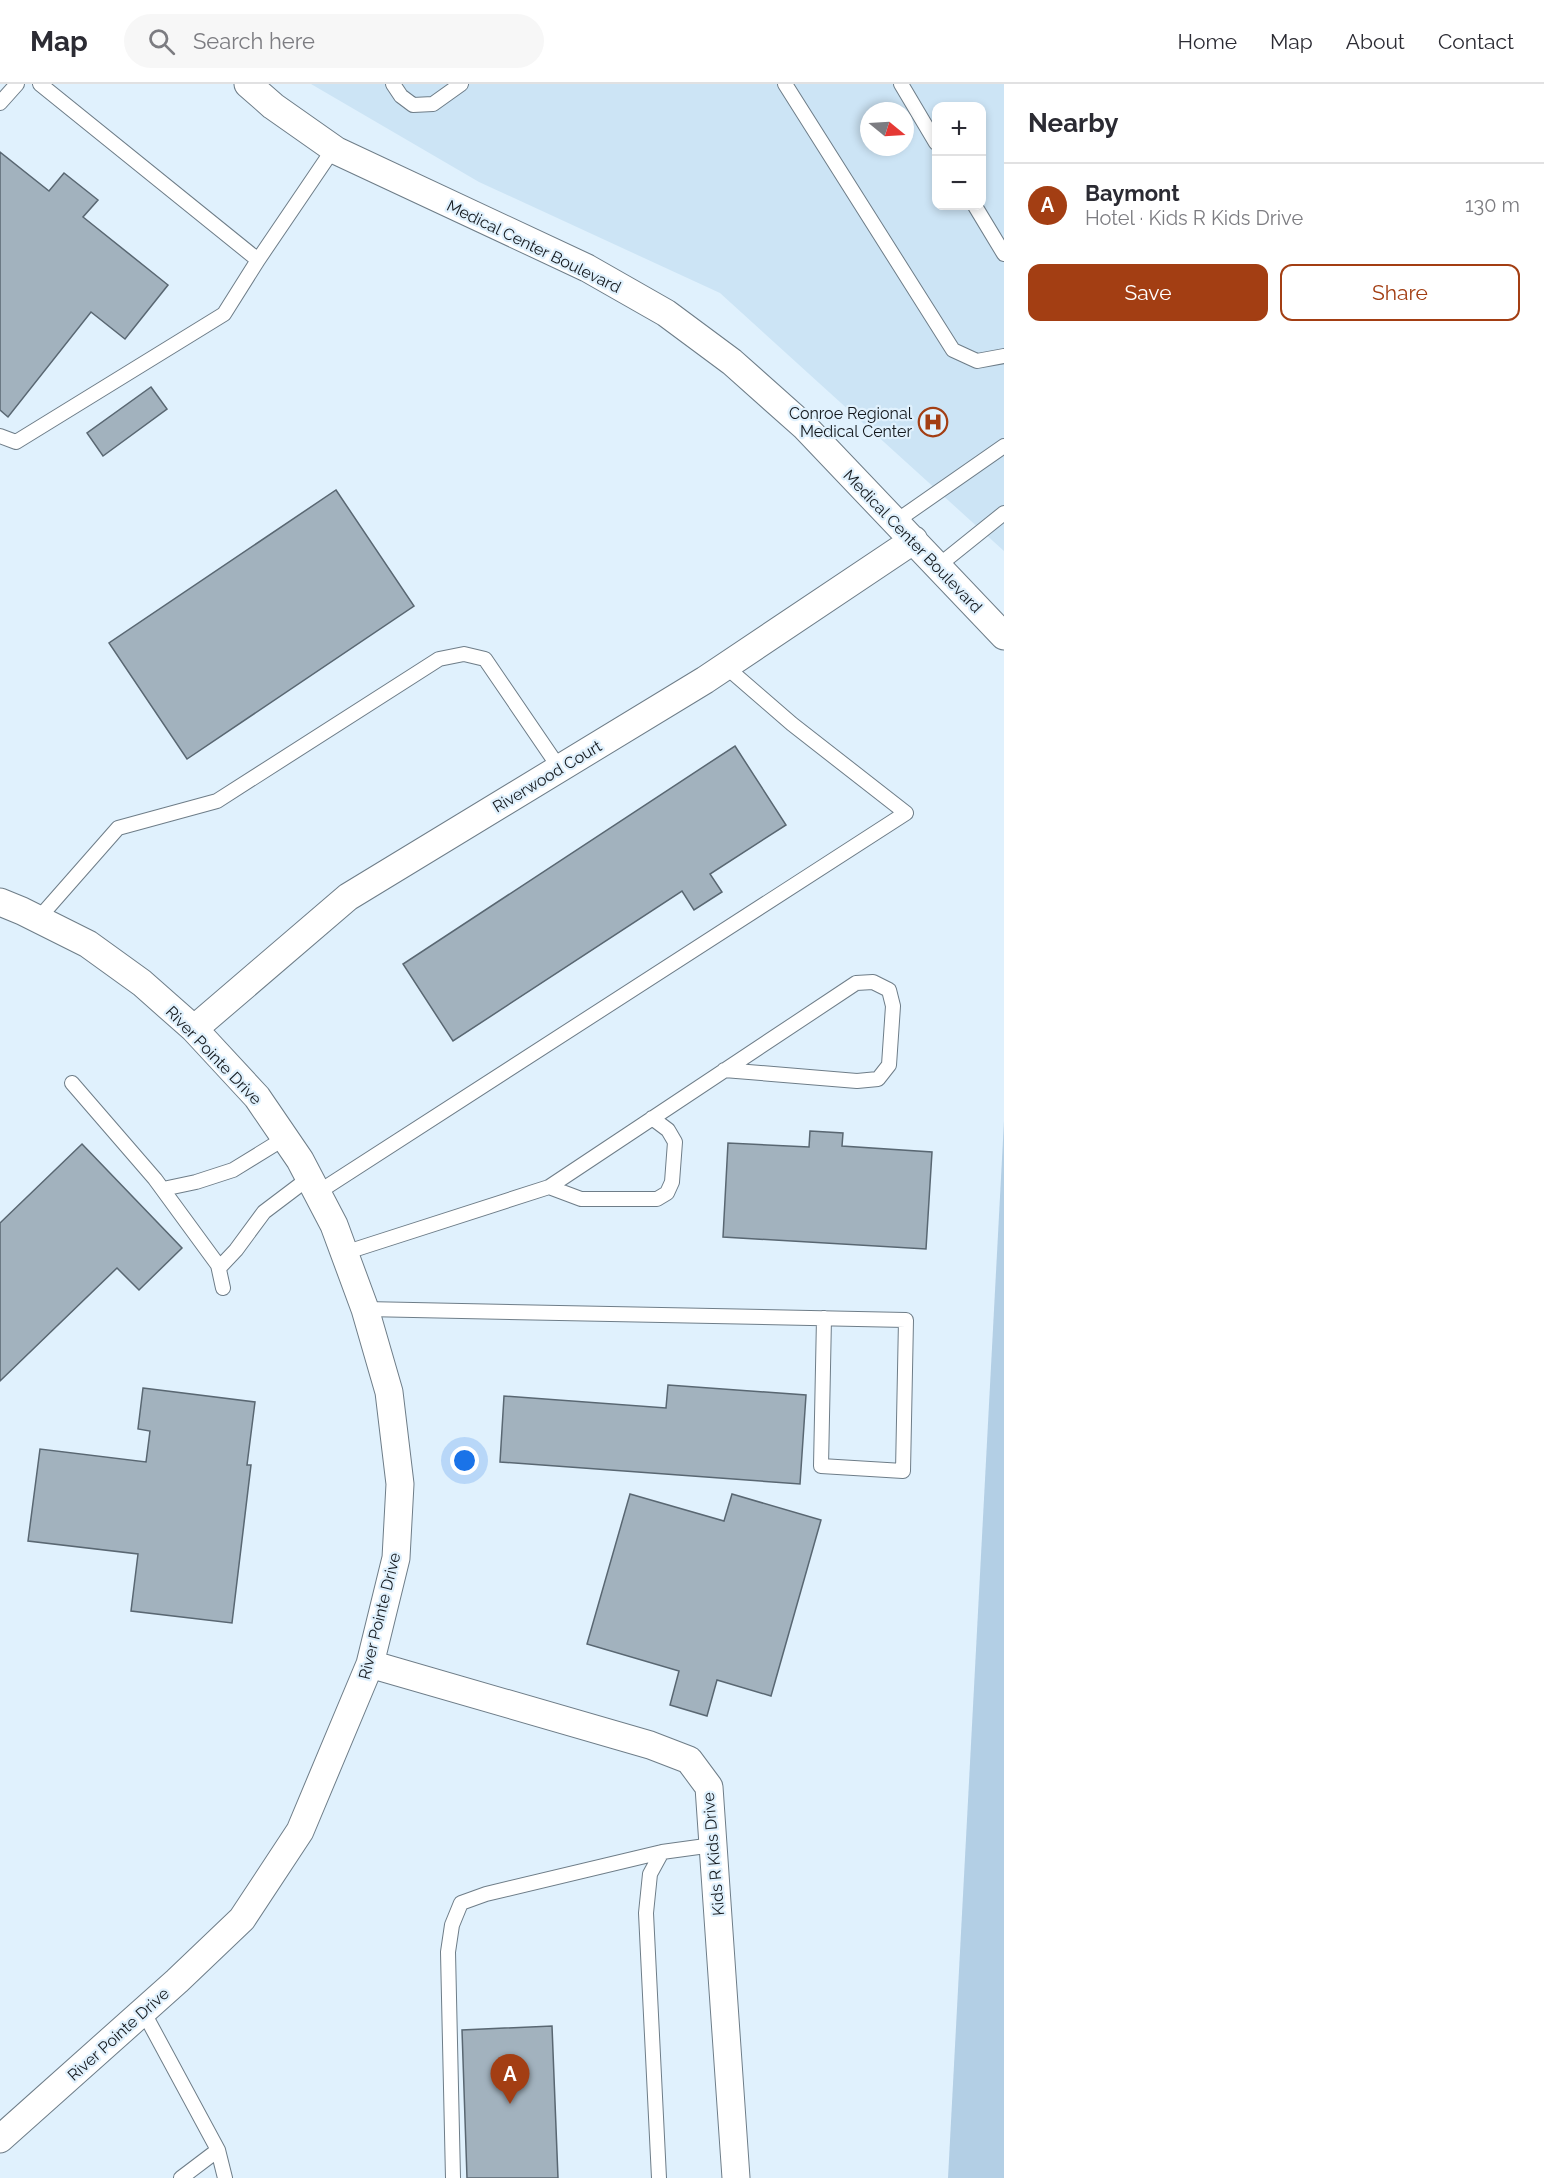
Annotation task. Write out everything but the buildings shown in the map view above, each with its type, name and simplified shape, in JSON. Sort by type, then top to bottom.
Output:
[{"type":"street","name":"Medical Center Boulevard","points":[[248,84],[273,106],[334,148],[418,190],[588,268],[666,313],[732,362],[805,427],[1004,636]]},
{"type":"street","name":"Riverwood Court","points":[[194,1029],[348,897],[725,666],[904,531]]},
{"type":"street","name":"River Pointe Drive","points":[[0,902],[88,944],[142,983],[194,1029],[257,1097],[285,1138],[334,1226],[365,1309],[389,1392],[400,1484],[396,1558],[370,1664],[300,1830],[242,1919],[0,2139]]},
{"type":"street","name":"Kids R Kids Drive","points":[[370,1664],[651,1745],[688,1760],[709,1787],[736,2178]]},
{"type":"lane","points":[[0,103],[16,84]]},
{"type":"lane","points":[[40,84],[258,260]]},
{"type":"lane","points":[[393,84],[401,96],[413,105],[433,104],[461,84]]},
{"type":"lane","points":[[785,84],[953,350],[977,361],[1004,356]]},
{"type":"lane","points":[[901,84],[932,136]]},
{"type":"lane","points":[[0,436],[16,442],[224,314],[334,148]]},
{"type":"lane","points":[[977,210],[1004,254]]},
{"type":"lane","points":[[904,531],[1004,446]]},
{"type":"lane","points":[[938,566],[1004,513]]},
{"type":"lane","points":[[38,919],[118,828],[217,801],[439,659],[464,654],[485,659],[560,769]]},
{"type":"lane","points":[[219,1268],[236,1250],[264,1212],[313,1186],[906,813],[792,724],[725,666]]},
{"type":"lane","points":[[344,1253],[549,1187],[652,1118],[724,1070],[856,982],[873,982],[888,990],[893,1006],[890,1065],[878,1079],[857,1081],[724,1070]]},
{"type":"lane","points":[[72,1083],[163,1190],[219,1268],[223,1288]]},
{"type":"lane","points":[[549,1187],[581,1199],[657,1199],[667,1193],[672,1182],[675,1143],[668,1130],[652,1118]]},
{"type":"lane","points":[[163,1190],[233,1170],[285,1138]]},
{"type":"lane","points":[[365,1309],[824,1318],[906,1320],[903,1471],[821,1466],[824,1318]]},
{"type":"lane","points":[[453,2178],[448,1952],[452,1925],[461,1903],[486,1894],[662,1852],[713,1845]]},
{"type":"lane","points":[[659,2178],[646,1913],[650,1874],[662,1852]]},
{"type":"lane","points":[[143,2011],[218,2150],[225,2178]]},
{"type":"lane","points":[[181,2178],[218,2150]]},
{"type":"shaded area","name":"Conroe Regional Medical Center","points":[[311,84],[1004,84],[1004,551],[720,293],[479,182]]},
{"type":"shaded area","points":[[1004,1121],[1004,2178],[948,2178]]},
{"type":"place","name":"Conroe Regional Medical Center","points":[[933,422]]},
{"type":"place","name":"Baymont","points":[[510,2104]]}]
